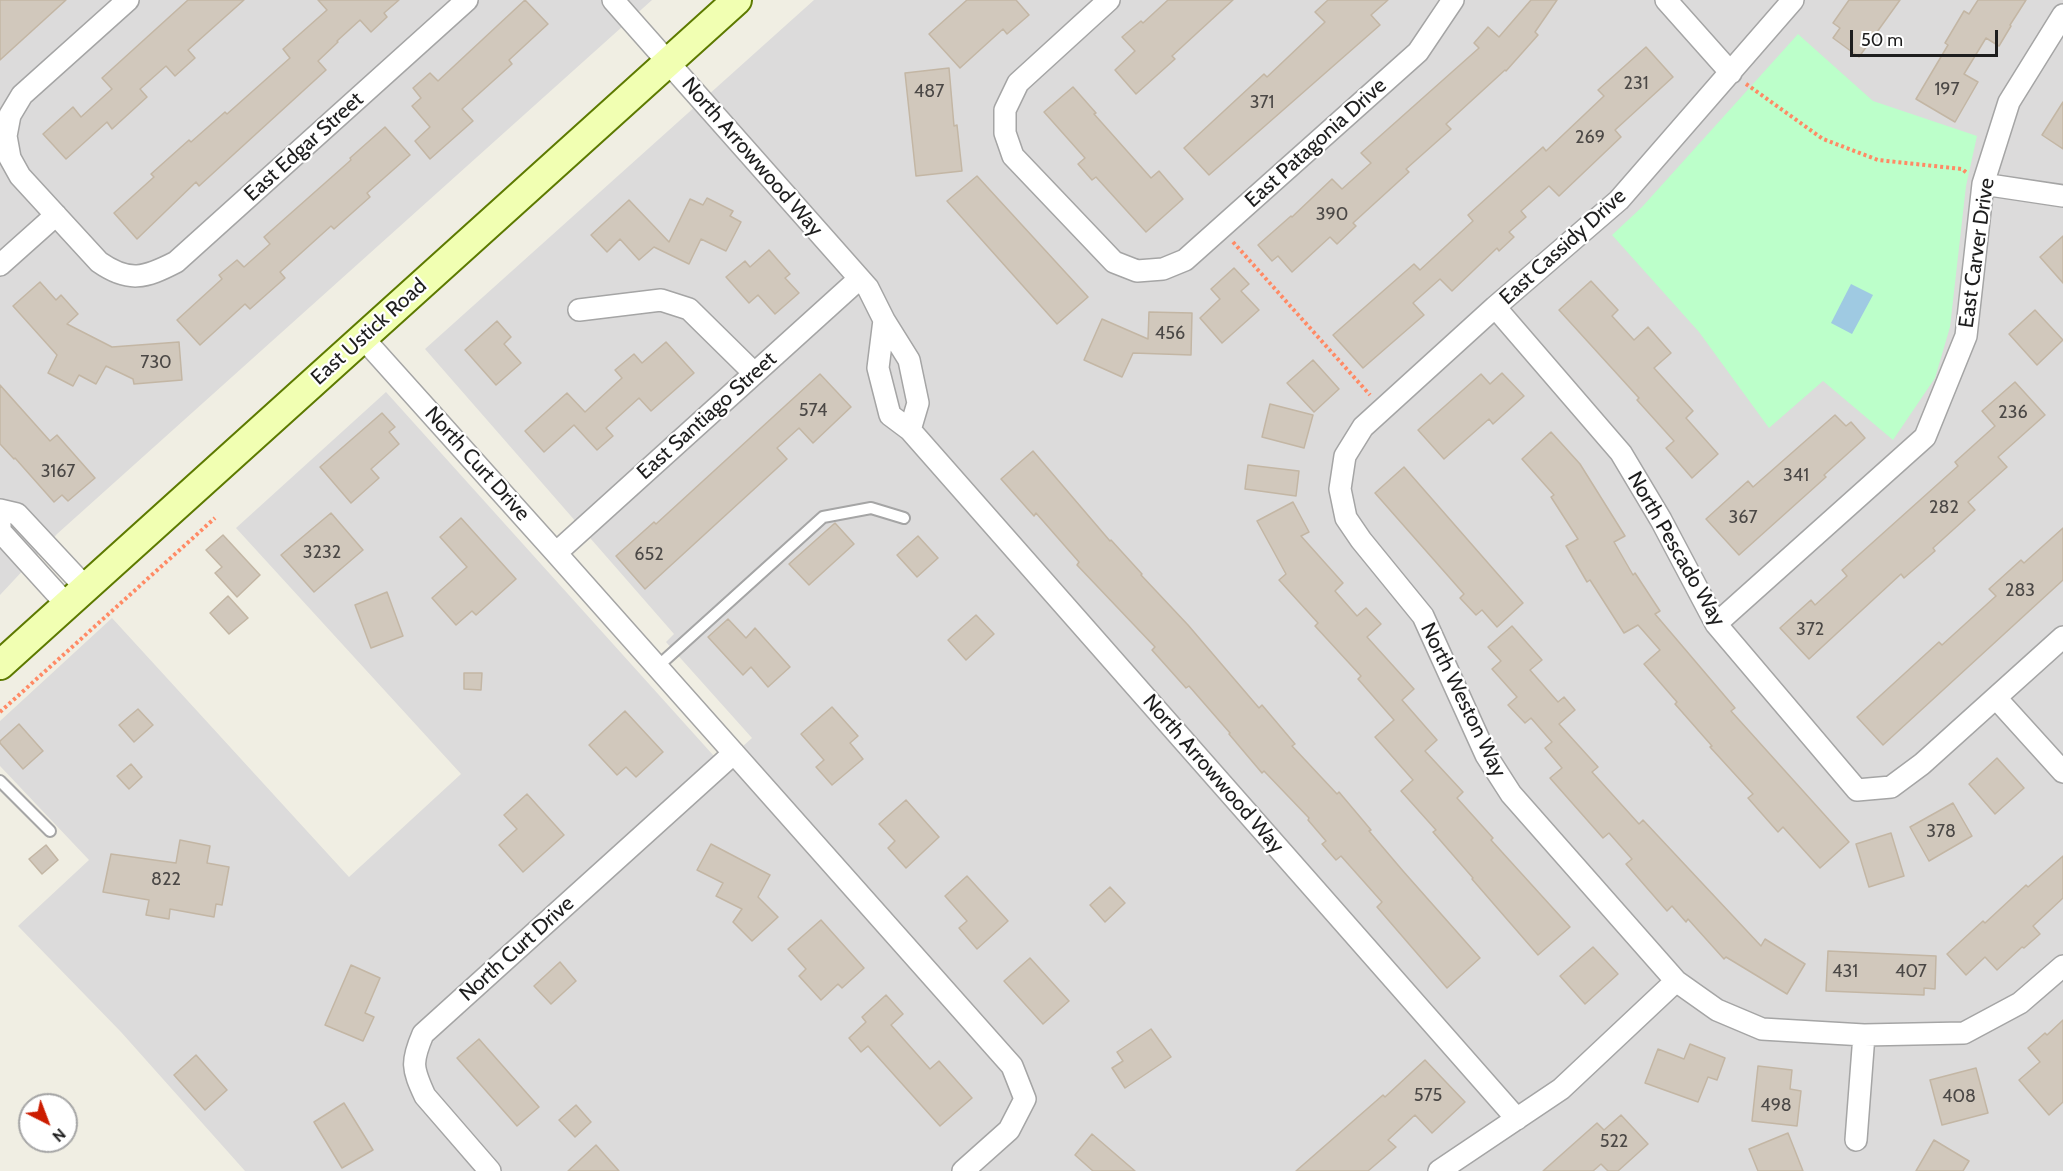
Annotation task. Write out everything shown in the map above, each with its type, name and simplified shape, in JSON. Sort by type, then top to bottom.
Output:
[{"type":"main road","name":"East Ustick Road","points":[[0,665],[737,0]]},
{"type":"street","points":[[0,265],[56,215],[20,176],[10,158],[6,135],[10,115],[22,95],[128,0]]},
{"type":"street","name":"East Edgar Street","points":[[56,215],[99,261],[112,271],[133,277],[154,274],[176,262],[467,0]]},
{"type":"street","name":"North Arrowwood Way","points":[[613,0],[868,288],[884,320],[909,360],[918,403],[910,430]]},
{"type":"street","name":"East Patagonia Drive","points":[[1109,0],[1018,83],[1005,110],[1005,133],[1013,156],[1114,262],[1137,271],[1163,269],[1185,260],[1418,52],[1453,0]]},
{"type":"street","points":[[1666,0],[1731,73]]},
{"type":"street","name":"East Cassidy Drive","points":[[1340,489],[1345,456],[1363,427],[1619,200],[1793,0]]},
{"type":"street","name":"East Carver Drive","points":[[1716,624],[1925,437],[1966,336],[1983,184],[2009,102],[2063,15]]},
{"type":"street","points":[[1983,184],[2063,196]]},
{"type":"street","name":"East Santiago Street","points":[[556,553],[859,279]]},
{"type":"street","points":[[579,310],[661,300],[689,309],[754,373]]},
{"type":"street","name":"North Pescado Way","points":[[1495,308],[1621,453],[1661,520],[1716,624],[1857,790],[1891,787],[1922,764],[1996,698]]},
{"type":"street","name":"North Arrowwood Way","points":[[884,320],[878,368],[890,415],[910,430],[1517,1119]]},
{"type":"street","name":"North Curt Drive","points":[[363,338],[1012,1066],[1025,1099],[1009,1130],[963,1171]]},
{"type":"street","name":"North Weston Way","points":[[1340,489],[1346,518],[1423,616],[1486,755],[1510,795],[1676,981],[1717,1010],[1762,1029],[1864,1035],[1964,1033],[2020,1003],[2063,966]]},
{"type":"street","points":[[0,510],[17,514],[77,597]]},
{"type":"street","points":[[0,525],[0,531],[77,597]]},
{"type":"street","points":[[2063,637],[1996,698],[2063,772]]},
{"type":"street","name":"North Curt Drive","points":[[490,1171],[425,1096],[414,1070],[415,1054],[423,1034],[734,753]]},
{"type":"street","points":[[1439,1171],[1561,1089],[1676,981]]},
{"type":"street","points":[[1856,1140],[1864,1035]]},
{"type":"lane","points":[[657,667],[823,517],[871,508],[904,518]]},
{"type":"lane","points":[[0,781],[50,831]]},
{"type":"path","points":[[1731,73],[1823,139],[1878,160],[1962,170],[1983,184]]},
{"type":"path","points":[[1220,228],[1383,409]]},
{"type":"path","points":[[0,712],[215,518]]},
{"type":"shaded area","points":[[0,0],[652,0],[57,534],[0,595]]},
{"type":"shaded area","points":[[814,0],[2063,0],[2063,1171],[245,1171],[121,1032],[18,926],[89,860],[0,766],[0,721],[112,618],[349,877],[461,774],[236,528],[386,392],[722,765],[752,738],[666,642],[674,634],[425,349]]},
{"type":"green space","points":[[1798,34],[1873,101],[1977,136],[1966,186],[1950,327],[1935,378],[1893,440],[1823,381],[1769,428],[1699,332],[1612,235],[1642,207]]},
{"type":"water","points":[[1851,284],[1873,295],[1852,334],[1831,323]]},
{"type":"building","points":[[0,0],[66,0],[0,60]]},
{"type":"building","points":[[188,0],[244,0],[188,50],[195,58],[175,76],[166,66],[140,89],[147,97],[112,129],[107,122],[66,159],[43,134],[73,107],[81,117],[112,89],[102,78]]},
{"type":"building","points":[[318,0],[399,0],[384,13],[387,17],[371,32],[360,20],[318,61],[326,70],[199,186],[196,182],[137,239],[114,213],[154,177],[151,174],[189,140],[191,142],[225,112],[227,114],[290,58],[283,49],[327,10]]},
{"type":"building","points":[[525,0],[548,24],[509,60],[512,64],[462,109],[473,121],[430,159],[415,141],[430,127],[412,106],[421,98],[413,88],[430,73],[438,81]]},
{"type":"building","points":[[967,0],[1016,0],[1029,15],[1007,34],[1003,29],[960,68],[929,34]]},
{"type":"building","points":[[1168,0],[1233,0],[1172,56],[1175,59],[1136,94],[1115,70],[1135,51],[1122,37],[1141,21],[1143,23]]},
{"type":"building","points":[[1328,0],[1388,0],[1371,15],[1380,25],[1209,175],[1184,148],[1264,74],[1267,77],[1325,22],[1315,12]]},
{"type":"building","points":[[1531,0],[1557,0],[1535,32],[1538,35],[1506,71],[1446,124],[1451,129],[1406,169],[1409,172],[1353,223],[1356,226],[1337,244],[1330,237],[1292,272],[1278,256],[1272,261],[1258,245],[1332,179],[1342,189],[1371,163],[1361,153],[1479,48],[1474,43],[1488,27],[1499,37]]},
{"type":"building","points":[[1849,0],[1900,0],[1859,57],[1833,38],[1840,28],[1833,23]]},
{"type":"building","points":[[1978,0],[2026,0],[1999,46],[1986,38],[1964,74],[1978,82],[1955,122],[1916,99],[1948,45],[1945,43],[1964,11],[1969,14]]},
{"type":"building","points":[[1646,47],[1673,77],[1615,130],[1621,137],[1559,196],[1549,186],[1521,211],[1526,217],[1509,232],[1514,237],[1499,251],[1497,248],[1452,291],[1440,279],[1413,303],[1424,315],[1363,368],[1333,335],[1414,264],[1420,270],[1473,221],[1468,215],[1543,147],[1546,151],[1604,96],[1598,90]]},
{"type":"building","points":[[949,68],[954,126],[957,125],[962,171],[916,176],[905,73]]},
{"type":"building","points":[[1073,87],[1151,178],[1159,171],[1183,199],[1146,232],[1096,177],[1092,180],[1078,164],[1085,158],[1044,112]]},
{"type":"building","points":[[2063,102],[2063,149],[2042,135]]},
{"type":"building","points":[[385,127],[410,155],[367,193],[370,197],[334,229],[331,226],[280,272],[285,278],[250,309],[245,304],[200,345],[177,320],[222,279],[219,275],[237,260],[244,267],[270,244],[264,237]]},
{"type":"building","points":[[977,176],[1088,297],[1057,324],[947,201]]},
{"type":"building","points":[[707,198],[733,211],[730,216],[741,222],[726,251],[701,239],[689,264],[654,247],[639,260],[620,239],[607,252],[591,235],[629,200],[669,242],[690,199],[703,205]]},
{"type":"building","points":[[2063,236],[2063,283],[2040,257]]},
{"type":"building","points":[[769,250],[790,274],[785,278],[799,293],[775,314],[758,295],[749,303],[726,277],[745,261],[750,267]]},
{"type":"building","points":[[1234,268],[1249,284],[1241,291],[1259,310],[1222,343],[1200,318],[1220,299],[1211,289]]},
{"type":"building","points":[[1591,281],[1618,310],[1612,316],[1634,340],[1648,327],[1671,353],[1654,368],[1693,411],[1686,418],[1718,454],[1692,478],[1666,448],[1674,441],[1637,400],[1639,398],[1559,310]]},
{"type":"building","points":[[40,282],[56,300],[61,295],[78,314],[67,324],[112,347],[179,342],[182,380],[134,384],[133,379],[106,366],[96,384],[79,375],[73,386],[48,373],[57,355],[13,306]]},
{"type":"building","points":[[2035,310],[2063,340],[2037,365],[2009,334]]},
{"type":"building","points":[[1149,312],[1192,313],[1191,355],[1133,353],[1122,377],[1084,360],[1102,319],[1148,339]]},
{"type":"building","points":[[497,321],[511,337],[504,344],[521,363],[496,385],[465,350]]},
{"type":"building","points":[[666,342],[694,373],[651,411],[639,398],[606,428],[613,436],[597,450],[574,425],[544,452],[525,431],[567,393],[585,412],[622,378],[615,370],[634,354],[642,363]]},
{"type":"building","points":[[1313,360],[1339,389],[1314,412],[1287,383]]},
{"type":"building","points":[[1502,373],[1524,396],[1493,424],[1489,419],[1444,459],[1418,430],[1481,374],[1490,384]]},
{"type":"building","points":[[820,374],[851,407],[813,443],[799,428],[777,448],[787,459],[645,589],[616,556],[654,522],[656,524]]},
{"type":"building","points":[[2015,382],[2045,415],[1998,457],[2007,467],[1968,502],[1975,510],[1933,548],[1935,551],[1904,578],[1901,574],[1809,659],[1780,628],[1811,600],[1815,605],[1847,576],[1842,570],[1958,466],[1955,462],[1995,426],[1982,411]]},
{"type":"building","points":[[0,385],[50,441],[57,435],[95,478],[68,501],[62,495],[54,502],[0,444]]},
{"type":"building","points":[[1270,404],[1313,415],[1304,448],[1262,437]]},
{"type":"building","points":[[382,413],[395,427],[389,432],[399,444],[371,469],[379,478],[351,503],[320,467]]},
{"type":"building","points":[[1835,415],[1846,426],[1851,422],[1865,438],[1824,475],[1826,477],[1739,555],[1706,519],[1748,481],[1753,487]]},
{"type":"building","points":[[1551,432],[1580,464],[1625,536],[1614,542],[1633,575],[1635,573],[1660,611],[1655,614],[1735,708],[1731,711],[1849,842],[1820,868],[1783,827],[1778,832],[1748,798],[1753,794],[1710,747],[1712,746],[1644,664],[1660,650],[1638,625],[1624,633],[1590,580],[1587,582],[1566,546],[1578,539],[1551,497],[1554,495],[1522,459]]},
{"type":"building","points":[[1033,451],[1259,708],[1262,705],[1295,744],[1292,746],[1337,794],[1339,792],[1371,830],[1369,831],[1480,958],[1447,988],[1377,907],[1382,902],[1341,856],[1336,860],[1322,844],[1326,841],[1308,820],[1309,818],[1264,771],[1262,773],[1189,686],[1186,688],[1152,650],[1155,647],[1077,565],[1079,562],[1036,513],[1034,516],[1001,479]]},
{"type":"building","points":[[1248,465],[1299,471],[1296,496],[1245,489]]},
{"type":"building","points":[[1404,467],[1523,603],[1497,627],[1482,610],[1476,615],[1460,598],[1464,594],[1375,493]]},
{"type":"building","points":[[1293,502],[1309,532],[1301,536],[1343,583],[1335,591],[1357,616],[1366,608],[1381,624],[1367,637],[1414,689],[1402,700],[1437,740],[1425,751],[1463,792],[1457,798],[1493,838],[1491,840],[1570,927],[1538,955],[1472,879],[1433,832],[1436,830],[1401,791],[1413,780],[1375,737],[1394,720],[1358,679],[1361,676],[1315,626],[1318,623],[1279,580],[1286,574],[1257,521]]},
{"type":"building","points":[[331,513],[363,550],[314,592],[281,555]]},
{"type":"building","points":[[461,518],[516,579],[476,615],[472,611],[456,625],[432,598],[467,567],[440,537]]},
{"type":"building","points":[[835,523],[854,544],[809,585],[789,564]]},
{"type":"building","points":[[2063,528],[2063,580],[1883,745],[1857,717],[1939,642],[1942,645],[1996,596],[1989,589],[2021,560],[2024,563]]},
{"type":"building","points":[[223,535],[260,575],[237,597],[215,573],[222,567],[206,550]]},
{"type":"building","points":[[918,536],[938,558],[917,577],[897,555]]},
{"type":"building","points":[[387,592],[403,636],[371,648],[355,605]]},
{"type":"building","points":[[228,596],[248,618],[229,634],[210,613]]},
{"type":"building","points":[[976,615],[994,634],[966,660],[948,640]]},
{"type":"building","points":[[728,619],[746,638],[755,628],[790,667],[768,687],[751,667],[743,675],[708,637]]},
{"type":"building","points":[[1512,626],[1542,660],[1530,670],[1558,702],[1564,697],[1575,710],[1559,724],[1598,767],[1592,772],[1639,824],[1643,820],[1761,946],[1765,939],[1805,964],[1787,994],[1726,957],[1724,959],[1688,919],[1686,922],[1672,906],[1667,911],[1626,864],[1632,859],[1609,833],[1603,838],[1550,778],[1562,768],[1545,748],[1552,742],[1531,718],[1525,723],[1508,705],[1517,697],[1492,669],[1501,661],[1488,647]]},
{"type":"building","points":[[464,673],[482,673],[481,690],[464,689]]},
{"type":"building","points":[[832,707],[858,736],[850,743],[863,759],[832,785],[816,767],[824,760],[801,734]]},
{"type":"building","points":[[138,709],[153,725],[134,742],[119,725]]},
{"type":"building","points":[[625,711],[663,752],[636,777],[626,767],[617,775],[589,745]]},
{"type":"building","points":[[19,724],[43,751],[23,769],[0,743]]},
{"type":"building","points":[[1997,758],[2024,788],[1995,814],[1969,784]]},
{"type":"building","points":[[131,764],[142,777],[129,789],[117,776]]},
{"type":"building","points":[[527,794],[564,835],[523,872],[499,845],[517,829],[504,815]]},
{"type":"building","points":[[906,800],[939,837],[906,868],[888,848],[895,841],[879,824]]},
{"type":"building","points":[[1953,803],[1972,836],[1929,861],[1910,827]]},
{"type":"building","points":[[1891,833],[1904,876],[1869,887],[1856,844]]},
{"type":"building","points":[[180,840],[210,846],[207,863],[229,867],[222,905],[216,904],[214,917],[170,909],[169,919],[146,915],[149,900],[103,892],[111,854],[176,863]]},
{"type":"building","points":[[711,844],[770,875],[758,897],[778,917],[752,941],[733,922],[742,909],[716,896],[723,883],[697,870]]},
{"type":"building","points":[[46,845],[58,860],[42,874],[29,859]]},
{"type":"building","points":[[2063,856],[2063,898],[2033,926],[2040,934],[1997,970],[1985,957],[1966,975],[1947,954],[1983,921],[1985,923],[2026,885],[2028,887]]},
{"type":"building","points":[[967,876],[1008,921],[977,949],[959,928],[967,921],[945,896]]},
{"type":"building","points":[[1110,887],[1125,903],[1105,922],[1090,905]]},
{"type":"building","points":[[821,920],[864,968],[842,988],[838,984],[821,1000],[799,976],[806,969],[788,949]]},
{"type":"building","points":[[1593,947],[1618,974],[1585,1004],[1560,976]]},
{"type":"building","points":[[1828,951],[1936,956],[1935,989],[1924,988],[1924,995],[1826,991]]},
{"type":"building","points":[[1030,958],[1069,1001],[1043,1024],[1004,981]]},
{"type":"building","points":[[560,962],[576,981],[551,1004],[534,986]]},
{"type":"building","points":[[351,965],[380,978],[365,1013],[374,1017],[363,1041],[325,1025]]},
{"type":"building","points":[[886,995],[903,1014],[891,1025],[930,1069],[939,1061],[972,1098],[940,1126],[868,1046],[861,1052],[849,1038],[866,1022],[862,1017]]},
{"type":"building","points":[[2063,1020],[2063,1102],[2049,1115],[2019,1080],[2040,1062],[2028,1048]]},
{"type":"building","points":[[1151,1029],[1171,1057],[1125,1088],[1112,1068],[1123,1061],[1117,1052]]},
{"type":"building","points":[[479,1039],[539,1107],[517,1126],[457,1058]]},
{"type":"building","points":[[1690,1044],[1725,1058],[1717,1080],[1708,1077],[1698,1102],[1645,1083],[1658,1049],[1684,1059]]},
{"type":"building","points":[[196,1055],[227,1090],[205,1110],[174,1075]]},
{"type":"building","points":[[1425,1060],[1465,1102],[1432,1133],[1415,1115],[1388,1140],[1396,1147],[1368,1171],[1296,1171],[1383,1095],[1385,1097]]},
{"type":"building","points":[[1758,1066],[1792,1070],[1790,1089],[1801,1091],[1797,1126],[1752,1121]]},
{"type":"building","points":[[1976,1068],[1988,1113],[1942,1125],[1930,1080]]},
{"type":"building","points":[[344,1103],[373,1150],[342,1168],[314,1122]]},
{"type":"building","points":[[576,1105],[591,1122],[575,1137],[559,1120]]},
{"type":"building","points":[[1621,1115],[1648,1144],[1618,1171],[1608,1171],[1601,1164],[1593,1171],[1543,1171],[1597,1123],[1604,1130]]},
{"type":"building","points":[[1788,1133],[1803,1171],[1758,1171],[1749,1149]]},
{"type":"building","points":[[1092,1134],[1135,1171],[1093,1171],[1075,1155]]},
{"type":"building","points":[[1934,1140],[1969,1161],[1963,1171],[1916,1171]]},
{"type":"building","points":[[596,1145],[619,1171],[568,1171]]}]
